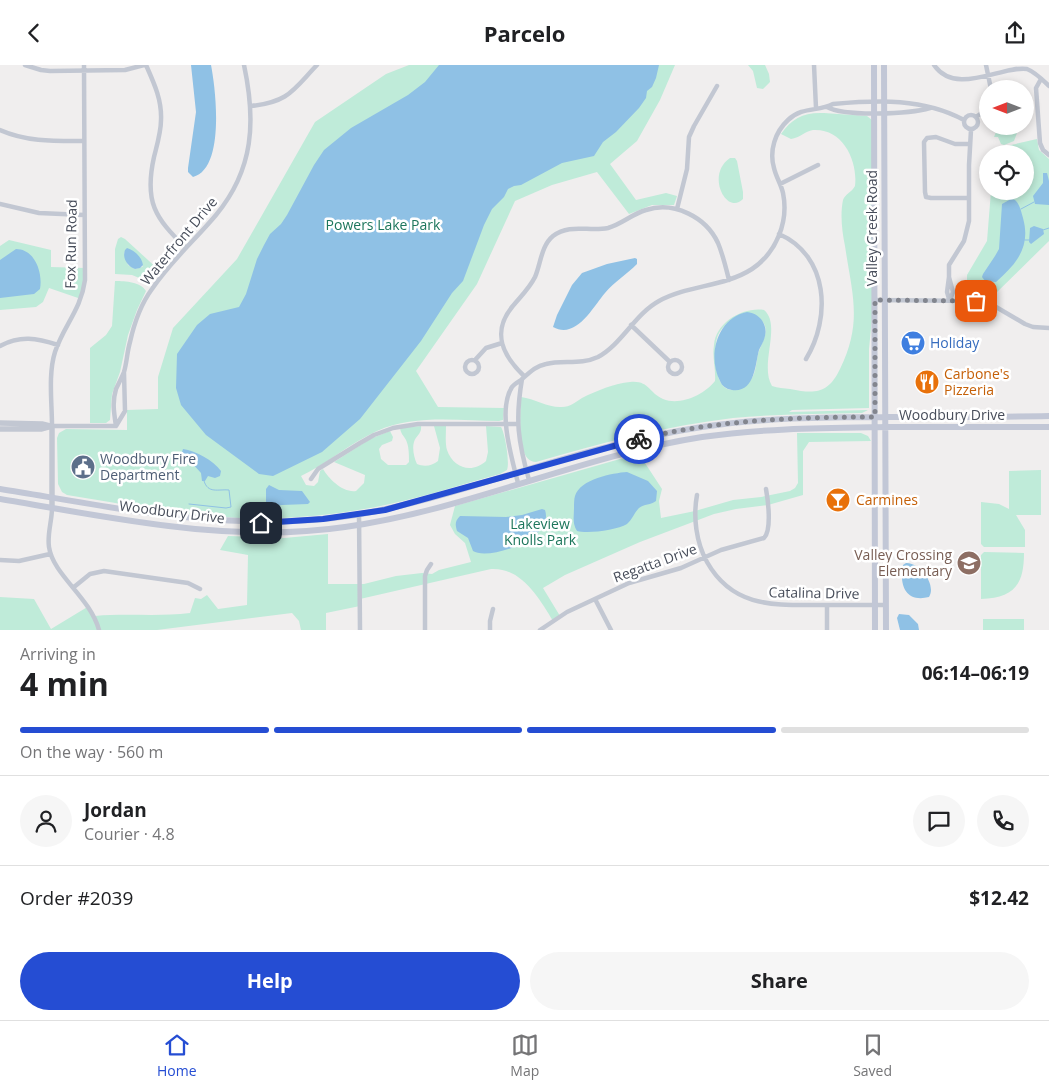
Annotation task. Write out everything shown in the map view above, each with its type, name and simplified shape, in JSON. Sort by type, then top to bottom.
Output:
[{"type":"main road","name":"Valley Creek Road","points":[[874,65],[875,630]]},
{"type":"main road","name":"Valley Creek Road","points":[[884,65],[886,630]]},
{"type":"main road","name":"Woodbury Drive","points":[[0,489],[183,518],[229,522],[292,522],[360,515],[416,502],[628,441],[710,425],[783,419],[1049,417]]},
{"type":"main road","name":"Woodbury Drive","points":[[0,499],[188,529],[224,532],[292,532],[360,525],[421,512],[641,449],[708,436],[775,429],[1049,427]]},
{"type":"street","points":[[25,65],[41,70],[84,68],[125,70],[145,65],[158,93],[161,113],[160,133],[151,171],[151,193],[159,219],[165,228],[186,248]]},
{"type":"street","name":"Waterfront Drive","points":[[116,426],[113,411],[114,399],[124,373],[130,341],[145,301],[161,277],[225,204],[246,159],[252,122],[244,65]]},
{"type":"street","points":[[251,106],[272,103],[288,95],[317,65]]},
{"type":"street","points":[[814,65],[816,108]]},
{"type":"street","points":[[934,65],[942,73],[951,77],[973,77],[1017,67],[1028,67],[1049,86]]},
{"type":"street","points":[[986,65],[989,80]]},
{"type":"street","name":"Fox Run Road","points":[[52,508],[52,367],[58,345],[78,309],[83,291],[84,68]]},
{"type":"street","points":[[1041,79],[1036,88],[1040,143],[1043,150],[1049,155]]},
{"type":"street","points":[[677,209],[687,169],[689,137],[717,86]]},
{"type":"street","points":[[518,483],[508,446],[506,424],[509,395],[514,385],[532,369],[542,364],[581,362],[597,357],[610,348],[650,307],[666,297],[729,280],[744,274],[761,262],[771,251],[780,234],[784,210],[780,184],[774,169],[773,146],[777,134],[794,115],[802,111],[834,104],[884,101],[913,103],[948,112],[964,120]]},
{"type":"street","points":[[827,107],[834,111],[874,113],[918,111],[930,108]]},
{"type":"street","points":[[971,130],[964,126],[964,120],[969,115],[976,117]]},
{"type":"street","points":[[971,130],[978,125],[976,117]]},
{"type":"street","points":[[950,300],[953,292],[949,277],[949,265],[962,246],[968,228],[971,130]]},
{"type":"street","points":[[0,131],[38,140],[84,141]]},
{"type":"street","points":[[969,198],[926,197],[924,192],[924,142],[926,138],[933,137],[955,144],[970,144]]},
{"type":"street","points":[[780,184],[818,165]]},
{"type":"street","points":[[0,204],[39,213],[84,215]]},
{"type":"street","points":[[523,378],[506,356],[502,343],[502,327],[504,319],[512,306],[530,286],[538,270],[544,247],[559,232],[573,228],[600,229],[610,227],[654,208],[677,209],[698,219],[711,232],[720,248],[729,280]]},
{"type":"street","points":[[780,234],[794,242],[804,252],[815,270],[820,286],[822,302],[821,325],[814,345],[806,359]]},
{"type":"street","points":[[875,300],[969,300],[987,303],[1025,324],[1049,327]]},
{"type":"street","points":[[631,325],[670,362]]},
{"type":"street","points":[[0,346],[13,340],[30,338],[58,345]]},
{"type":"street","points":[[475,360],[486,348],[502,343]]},
{"type":"street","name":"Waterfront Drive","points":[[116,426],[125,411],[124,373]]},
{"type":"street","points":[[523,378],[518,398],[519,445],[529,480]]},
{"type":"street","points":[[0,423],[52,426],[116,426]]},
{"type":"street","points":[[311,479],[318,469],[374,435],[392,428],[418,424],[518,424]]},
{"type":"street","points":[[0,429],[41,429],[52,426]]},
{"type":"street","name":"Regatta Drive","points":[[540,630],[555,619],[629,583],[672,571],[721,550],[764,539],[768,531],[766,489]]},
{"type":"street","name":"Catalina Drive","points":[[697,495],[695,518],[698,540],[704,557],[722,582],[736,593],[768,605],[885,605]]},
{"type":"street","points":[[52,508],[48,540],[50,554],[54,563],[89,606],[99,630]]},
{"type":"street","points":[[360,515],[360,630]]},
{"type":"street","points":[[0,560],[19,561],[50,554]]},
{"type":"street","points":[[425,630],[426,576],[427,570],[431,565]]},
{"type":"street","points":[[74,587],[90,574],[104,571],[188,583],[200,589]]},
{"type":"street","points":[[595,599],[611,630]]},
{"type":"street","points":[[827,605],[827,630]]},
{"type":"street","points":[[490,630],[493,609]]},
{"type":"green space","name":"Powers Lake Park","points":[[409,65],[675,65],[660,100],[637,141],[610,164],[636,200],[666,193],[677,196],[674,205],[652,205],[629,214],[597,172],[552,185],[515,201],[477,284],[416,371],[438,407],[504,408],[503,420],[422,420],[391,426],[367,436],[301,476],[306,485],[314,486],[318,482],[320,471],[323,469],[341,488],[356,491],[364,483],[365,475],[334,462],[370,439],[390,431],[393,437],[392,441],[382,445],[379,449],[381,459],[388,465],[406,465],[409,462],[408,448],[400,428],[421,426],[421,431],[413,444],[417,464],[428,466],[438,461],[440,448],[434,426],[446,426],[446,447],[450,456],[458,465],[469,468],[481,465],[486,461],[488,452],[486,426],[501,427],[507,448],[507,470],[500,474],[390,504],[306,517],[242,518],[202,516],[67,495],[62,492],[58,484],[57,438],[59,433],[66,429],[127,430],[127,410],[158,409],[158,377],[173,328],[237,259],[315,122],[386,74]]},
{"type":"green space","points":[[748,65],[765,65],[770,82],[763,89],[757,88],[753,71]]},
{"type":"green space","points":[[824,113],[867,116],[872,120],[872,318],[869,349],[869,408],[792,410],[789,412],[868,410],[862,413],[798,414],[708,421],[634,436],[536,462],[529,460],[522,445],[520,424],[521,397],[552,406],[565,407],[606,388],[618,384],[636,382],[645,385],[663,399],[677,401],[691,398],[705,391],[715,381],[714,350],[716,337],[720,329],[732,318],[739,314],[748,311],[764,310],[769,317],[771,335],[768,367],[772,386],[799,391],[814,391],[825,388],[831,383],[840,369],[847,352],[854,322],[853,294],[843,235],[842,206],[845,196],[855,186],[854,166],[846,148],[833,134],[813,130],[791,139],[781,134],[799,117]],"holes":[[[745,313],[760,319],[766,329],[752,379],[745,385],[731,390],[725,388],[718,375],[715,357],[716,341],[720,331],[729,321]]]},
{"type":"green space","points":[[995,135],[1016,135],[1014,141],[1004,145],[1001,144],[998,137],[994,137]]},
{"type":"green space","points":[[1037,139],[1039,150],[1049,159],[1049,241],[993,296],[967,291],[967,275],[987,241],[990,200],[1034,200],[1034,145],[1011,145]]},
{"type":"green space","points":[[730,158],[735,158],[737,161],[743,192],[743,199],[737,203],[725,198],[719,183],[719,174],[723,165]]},
{"type":"green space","points":[[121,237],[125,239],[160,271],[152,282],[132,275],[115,274],[115,249],[118,239]],"holes":[[[124,252],[143,266],[135,269],[128,265]]]},
{"type":"green space","points":[[9,240],[51,250],[51,267],[85,268],[81,299],[49,288],[43,302],[36,307],[0,310],[0,246]]},
{"type":"green space","points":[[115,281],[137,284],[146,291],[128,335],[120,372],[112,394],[110,420],[106,423],[90,423],[90,348],[106,335],[112,326]]},
{"type":"green space","name":"Lakeview Knolls Park","points":[[797,433],[861,433],[868,436],[871,441],[809,442],[803,451],[803,495],[768,505],[714,514],[640,542],[565,575],[543,588],[560,616],[553,621],[535,594],[520,579],[511,573],[491,569],[360,599],[360,606],[326,613],[326,630],[301,630],[299,621],[292,613],[157,630],[0,630],[0,597],[34,599],[51,629],[89,606],[95,616],[190,613],[195,598],[201,599],[207,595],[218,609],[247,605],[248,555],[220,550],[228,536],[284,538],[328,534],[328,584],[364,584],[396,576],[422,573],[432,574],[439,570],[471,562],[465,543],[455,534],[450,525],[455,506],[641,453],[645,463],[662,489],[659,501],[661,518],[733,500],[790,491],[798,483]]},
{"type":"green space","points":[[1041,470],[1041,515],[1016,515],[1025,530],[1025,547],[984,547],[981,544],[981,502],[999,504],[1009,509],[1009,471]]},
{"type":"green space","points":[[984,552],[1024,553],[1024,564],[1019,581],[1015,588],[1002,596],[981,599],[981,555]]},
{"type":"green space","points":[[983,619],[1024,619],[1024,630],[983,630]]},
{"type":"water","points":[[191,65],[211,65],[216,109],[214,145],[210,160],[203,171],[193,177],[188,172],[196,112]]},
{"type":"water","name":"Powers Lake Park","points":[[439,65],[659,65],[652,87],[647,91],[646,98],[639,108],[616,132],[603,142],[594,156],[562,163],[521,185],[508,189],[504,197],[492,209],[484,225],[463,281],[452,293],[421,341],[360,419],[322,452],[273,476],[259,474],[206,435],[181,405],[176,388],[177,354],[197,325],[210,314],[239,307],[246,294],[257,259],[264,245],[270,234],[281,224],[287,215],[324,150],[351,128],[408,95],[425,82]]},
{"type":"water","points":[[1043,173],[1047,173],[1049,205],[1035,204],[1034,195],[1043,183]]},
{"type":"water","points":[[1009,200],[1015,200],[1018,204],[1025,228],[1024,246],[1016,261],[996,282],[985,281],[982,277],[983,274],[999,249],[1002,204]]},
{"type":"water","points":[[1034,226],[1043,229],[1044,234],[1031,244],[1029,242],[1030,228]]},
{"type":"water","points":[[127,248],[135,252],[141,259],[143,265],[140,268],[135,269],[126,261],[124,253]]},
{"type":"water","points":[[16,249],[23,250],[33,257],[39,269],[40,289],[34,294],[0,298],[0,260]]},
{"type":"water","points":[[637,259],[637,264],[609,289],[576,326],[561,330],[553,327],[572,285],[582,273],[607,264]]},
{"type":"water","points":[[747,312],[755,314],[762,320],[766,332],[750,383],[740,390],[732,390],[724,387],[716,371],[715,350],[717,339],[728,322]]},
{"type":"water","points":[[183,449],[199,454],[209,460],[221,471],[220,476],[215,478],[208,476],[205,481],[202,481],[201,473],[182,452]]},
{"type":"water","points":[[627,472],[648,481],[657,491],[656,501],[639,508],[629,522],[622,526],[595,532],[577,531],[574,525],[574,499],[578,490],[583,485],[598,478]]},
{"type":"water","points":[[269,485],[279,490],[302,491],[310,502],[308,504],[269,507],[266,505],[266,489]]},
{"type":"water","points":[[542,509],[545,510],[545,520],[540,530],[531,538],[505,550],[492,553],[473,551],[468,538],[456,529],[456,521],[460,516],[506,517],[522,515]]},
{"type":"water","points":[[906,563],[916,566],[929,580],[931,592],[929,597],[921,598],[909,595],[902,579],[903,565]]},
{"type":"water","points":[[899,614],[909,615],[918,624],[919,630],[900,630],[897,618]]},
{"type":"waterway","points":[[1021,209],[1034,202]]},
{"type":"waterway","points":[[1043,230],[1049,228]]},
{"type":"waterway","points":[[189,504],[231,507],[229,490],[208,488],[204,481]]},
{"type":"way so far","points":[[639,439],[710,425],[772,419],[875,417],[875,300],[976,301]]},
{"type":"place","name":"Holiday","points":[[913,343]]},
{"type":"place","name":"Carbone's Pizzeria","points":[[927,382]]},
{"type":"place","name":"Woodbury Fire Department","points":[[83,467]]},
{"type":"place","name":"Carmines","points":[[838,500]]},
{"type":"place","name":"Valley Crossing Elementary","points":[[969,563]]},
{"type":"route","points":[[261,523],[323,519],[385,510],[639,439]]}]
